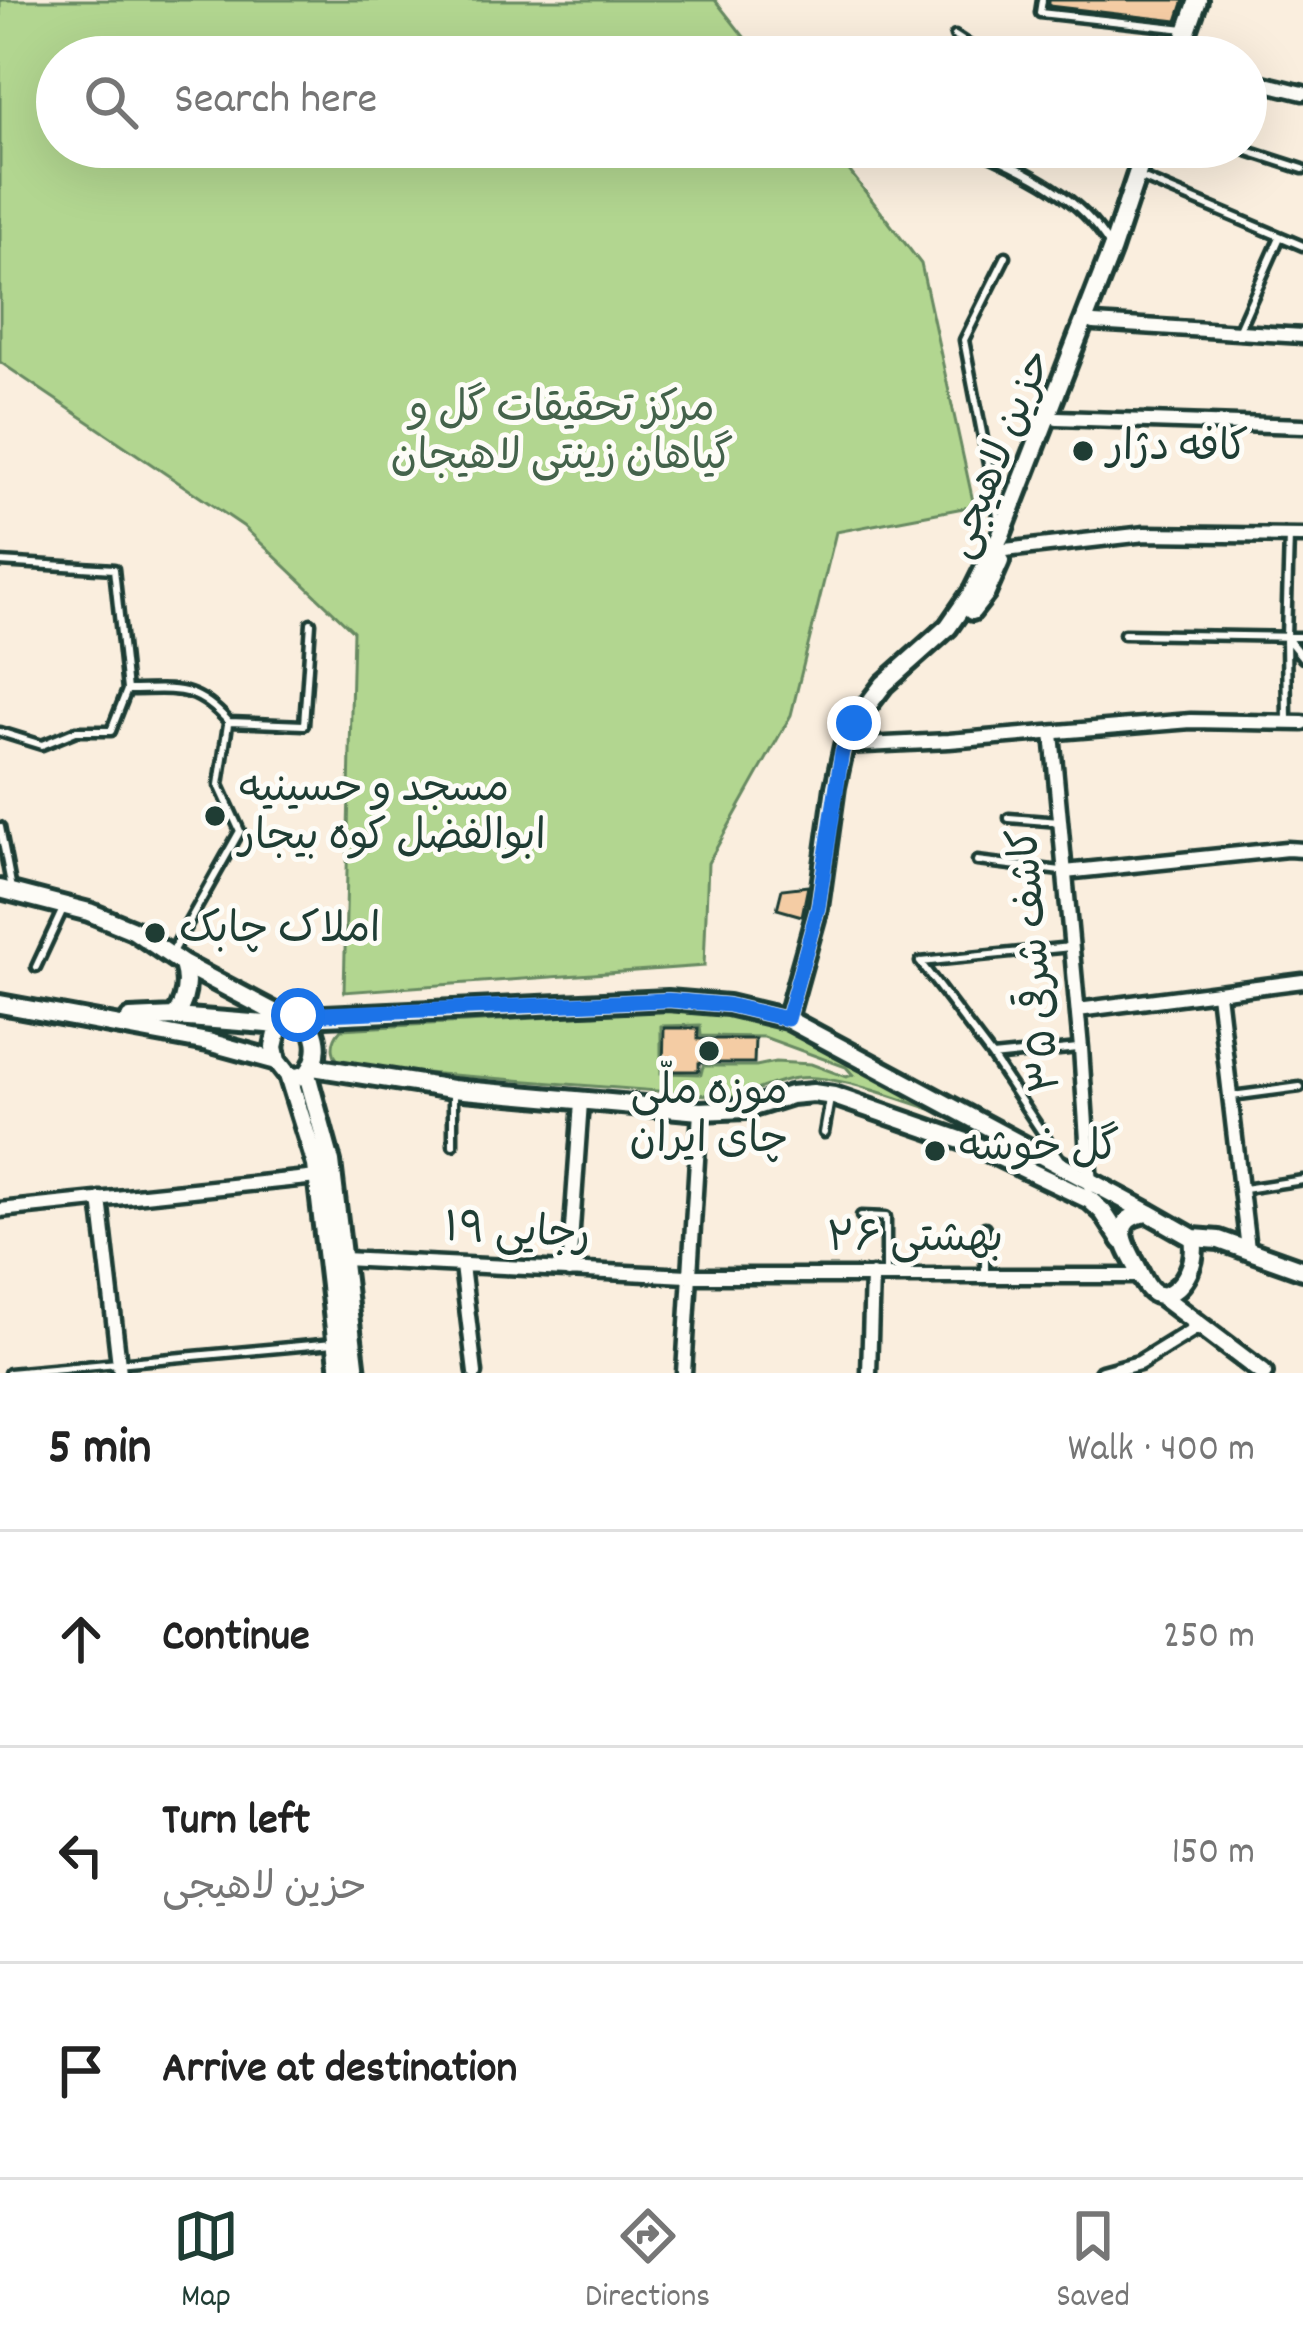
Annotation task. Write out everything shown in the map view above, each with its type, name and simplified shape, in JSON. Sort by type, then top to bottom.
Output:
[{"type":"main road","points":[[1187,36],[1203,0]]},
{"type":"main road","points":[[1190,36],[1203,0]]},
{"type":"main road","name":"حزین لاهیجی","points":[[1003,543],[1057,418],[1142,168]]},
{"type":"main road","name":"حزین لاهیجی","points":[[787,1019],[818,908],[844,746],[884,695],[956,633],[986,593],[1146,168]]},
{"type":"main road","points":[[6,891],[133,930],[177,959],[314,1031],[317,1045],[296,1069]]},
{"type":"main road","points":[[175,1017],[186,987],[177,959]]},
{"type":"main road","points":[[100,1021],[175,1017],[289,1020],[668,1000],[728,1005],[787,1019],[1066,1168],[1090,1191],[1149,1289],[1263,1373]]},
{"type":"main road","points":[[0,1004],[208,1042],[296,1069],[452,1089],[700,1111],[746,1109],[791,1095],[831,1095],[1148,1213],[1193,1238],[1219,1240],[1303,1270]]},
{"type":"main road","points":[[289,1020],[274,1047],[296,1069],[311,1121],[340,1373]]},
{"type":"main road","points":[[311,1121],[332,1162],[356,1373]]},
{"type":"main road","points":[[1122,1241],[1128,1220],[1148,1213]]},
{"type":"main road","points":[[1160,1295],[1172,1293],[1190,1270],[1195,1259],[1193,1238]]},
{"type":"street","points":[[1267,85],[1302,93]]},
{"type":"street","points":[[1089,321],[1299,336]]},
{"type":"street","points":[[1057,418],[1296,425]]},
{"type":"street","points":[[1003,543],[1145,534],[1296,536]]},
{"type":"street","points":[[844,746],[1191,721],[1303,723]]},
{"type":"street","name":"کاشف شرقی ۳۵","points":[[1052,733],[1090,1191]]},
{"type":"street","points":[[1065,872],[1303,850]]},
{"type":"street","points":[[1078,1010],[1303,981]]},
{"type":"street","points":[[1218,992],[1248,1249]]},
{"type":"street","points":[[569,1270],[581,1102]]},
{"type":"street","points":[[684,1373],[700,1111]]},
{"type":"street","points":[[0,1210],[317,1177]]},
{"type":"street","points":[[100,1199],[119,1368]]},
{"type":"street","name":"رجایی ۱۹","points":[[343,1259],[688,1276]]},
{"type":"street","points":[[462,1266],[476,1373]]},
{"type":"street","points":[[869,1373],[879,1275]]},
{"type":"street","name":"بهشتی ۲۶","points":[[688,1276],[1142,1276]]},
{"type":"street","points":[[1102,1373],[1138,1363],[1199,1327]]},
{"type":"lane","points":[[1042,0],[1040,13],[1188,29]]},
{"type":"lane","points":[[1302,93],[1303,106]]},
{"type":"lane","points":[[1267,158],[1303,170]]},
{"type":"lane","points":[[1019,168],[1060,191],[1098,226],[1112,249]]},
{"type":"lane","points":[[1144,179],[1303,246]]},
{"type":"lane","points":[[1238,332],[1280,236]]},
{"type":"lane","points":[[1003,543],[964,340],[1006,256]]},
{"type":"lane","points":[[1287,722],[1286,637],[1296,536]]},
{"type":"lane","points":[[0,562],[114,569],[127,690],[111,731],[76,731],[42,745],[0,732]]},
{"type":"lane","points":[[127,690],[192,692],[210,701],[229,722],[304,725],[310,623]]},
{"type":"lane","points":[[1124,634],[1303,637]]},
{"type":"lane","points":[[1286,637],[1303,658]]},
{"type":"lane","points":[[177,959],[240,831],[219,785],[229,722]]},
{"type":"lane","points":[[1009,818],[1060,822]]},
{"type":"lane","points":[[0,827],[6,891]]},
{"type":"lane","points":[[977,861],[1065,872]]},
{"type":"lane","points":[[36,967],[64,906]]},
{"type":"lane","points":[[1066,1168],[920,962],[1072,947]]},
{"type":"lane","points":[[992,1058],[1081,1048]]},
{"type":"lane","points":[[1230,1096],[1300,1087]]},
{"type":"lane","points":[[452,1089],[453,1145]]},
{"type":"lane","points":[[824,1133],[831,1095]]},
{"type":"lane","points":[[1240,1189],[1303,1180]]},
{"type":"lane","points":[[861,1216],[886,1217],[879,1275]]},
{"type":"lane","points":[[985,1275],[986,1227]]},
{"type":"lane","points":[[9,1373],[119,1368],[337,1343]]},
{"type":"green space","name":"مرکز تحقیقات گل و گیاهان زینتی لاهیجان","points":[[0,0],[715,0],[743,36],[36,36],[36,168],[847,168],[921,264],[974,506],[836,532],[791,715],[708,863],[704,966],[344,992],[353,631],[243,526],[0,362]]},
{"type":"green space","points":[[718,1011],[802,1037],[934,1110],[812,1077],[734,1097],[348,1067],[333,1050],[341,1029]],"holes":[[[700,1025],[701,1036],[764,1037],[846,1067],[853,1075],[846,1077],[811,1064],[775,1062],[703,1066],[701,1074],[661,1073],[661,1026]]]},
{"type":"building","points":[[1049,0],[1184,0],[1177,21],[1049,6]]},
{"type":"building","points":[[808,886],[802,916],[777,909],[782,889]]},
{"type":"building","name":"موزه ملّی چای ایران","points":[[664,1028],[698,1028],[698,1039],[755,1039],[754,1063],[699,1063],[699,1071],[663,1071]]},
{"type":"place","name":"کافه دژار","points":[[1083,451]]},
{"type":"place","name":"مسجد و حسینیه ابوالفضل کوه بیجار","points":[[215,816]]},
{"type":"place","name":"املاک چابک","points":[[155,933]]},
{"type":"place","name":"موزه ملّی چای ایران","points":[[709,1051]]},
{"type":"place","name":"گل خوشه","points":[[935,1151]]},
{"type":"route","points":[[298,1015],[668,1000],[728,1005],[787,1019],[818,908],[835,787],[854,723]]}]
